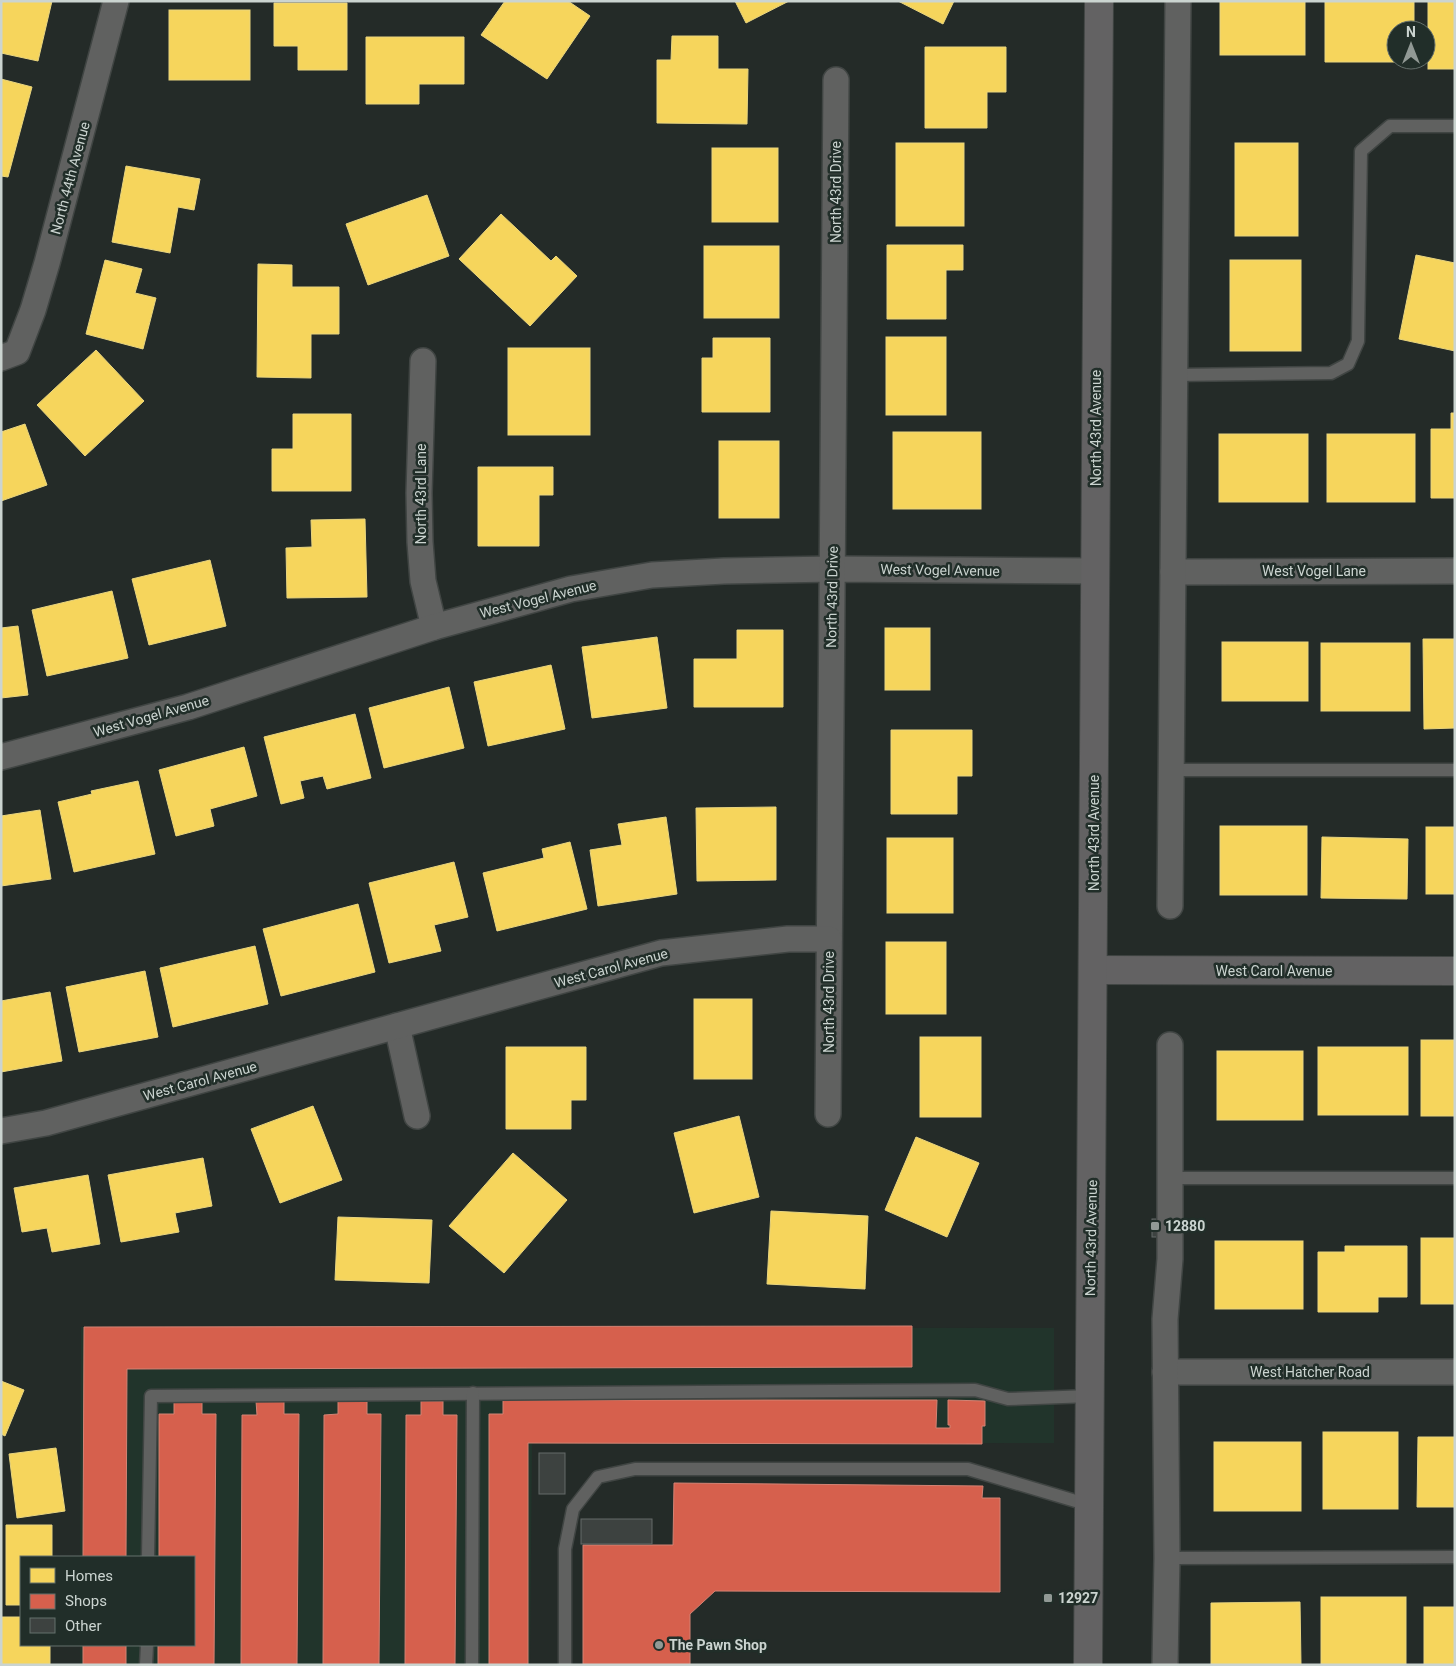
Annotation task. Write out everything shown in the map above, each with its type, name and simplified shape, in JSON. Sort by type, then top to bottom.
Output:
[{"type":"main road","name":"North 43rd Avenue","points":[[1088,1665],[1099,1]]},
{"type":"main road","name":"West Carol Avenue","points":[[1093,970],[1455,971]]},
{"type":"street","name":"North 44th Avenue","points":[[9,355],[33,310],[116,1]]},
{"type":"street","points":[[1170,906],[1178,1]]},
{"type":"street","name":"North 43rd Drive","points":[[828,1114],[836,80]]},
{"type":"street","name":"North 43rd Lane","points":[[423,361],[419,493],[420,542],[423,581],[434,626]]},
{"type":"street","name":"West Vogel Avenue","points":[[1,757],[188,707],[434,626],[571,589],[652,576],[724,571],[833,569],[1095,571]]},
{"type":"street","name":"West Vogel Lane","points":[[1173,572],[1455,571]]},
{"type":"street","name":"West Carol Avenue","points":[[1,1131],[46,1123],[662,953],[788,939],[829,939]]},
{"type":"street","points":[[397,1026],[417,1116]]},
{"type":"street","points":[[1165,1665],[1167,1558],[1165,1319],[1170,1259],[1170,1045]]},
{"type":"street","name":"West Hatcher Road","points":[[1165,1372],[1455,1372]]},
{"type":"lane","points":[[1176,376],[1331,373],[1348,364],[1358,341],[1361,151],[1390,126],[1455,126]]},
{"type":"lane","points":[[1172,770],[1455,770]]},
{"type":"lane","points":[[1170,1178],[1455,1178]]},
{"type":"lane","points":[[148,1556],[151,1396],[975,1390],[1008,1400],[1090,1396]]},
{"type":"lane","points":[[472,1665],[473,1393]]},
{"type":"lane","points":[[565,1665],[565,1549],[573,1509],[598,1477],[635,1469],[968,1469],[1089,1505]]},
{"type":"lane","points":[[1167,1558],[1455,1557]]},
{"type":"lane","points":[[146,1665],[147,1646]]},
{"type":"shaded area","points":[[81,1327],[1054,1328],[1054,1443],[532,1444],[530,1665],[80,1665],[80,1646],[195,1646],[195,1556],[80,1556]]},
{"type":"building: Homes","points":[[1,1],[52,1],[38,61],[1,53]]},
{"type":"building: Homes","points":[[505,1],[568,1],[590,16],[547,79],[481,35]]},
{"type":"building: Homes","points":[[735,1],[789,1],[746,23]]},
{"type":"building: Homes","points":[[898,1],[954,1],[943,24]]},
{"type":"building: Homes","points":[[1220,1],[1305,1],[1305,55],[1220,55]]},
{"type":"building: Homes","points":[[1325,1],[1414,1],[1414,20],[1386,20],[1386,62],[1325,62]]},
{"type":"building: Homes","points":[[1428,1],[1455,1],[1455,69],[1436,69],[1436,20],[1428,20]]},
{"type":"building: Homes","points":[[274,3],[347,3],[347,70],[298,70],[298,46],[274,46]]},
{"type":"building: Homes","points":[[169,10],[250,10],[250,80],[169,80]]},
{"type":"building: Homes","points":[[672,36],[718,36],[718,69],[748,69],[747,124],[657,123],[657,60],[671,60]]},
{"type":"building: Homes","points":[[366,37],[464,37],[464,84],[419,84],[419,104],[366,104]]},
{"type":"building: Homes","points":[[925,47],[1006,47],[1006,92],[987,92],[987,128],[925,128]]},
{"type":"building: Homes","points":[[1,79],[32,87],[8,177],[1,176]]},
{"type":"building: Homes","points":[[896,143],[964,143],[964,226],[896,226]]},
{"type":"building: Homes","points":[[1235,143],[1298,143],[1298,236],[1235,236]]},
{"type":"building: Homes","points":[[712,148],[778,148],[778,222],[712,222]]},
{"type":"building: Homes","points":[[126,166],[200,179],[194,210],[178,207],[170,253],[112,242]]},
{"type":"building: Homes","points":[[427,195],[449,256],[368,285],[346,224]]},
{"type":"building: Homes","points":[[501,214],[551,261],[556,256],[577,276],[530,326],[459,259]]},
{"type":"building: Homes","points":[[887,245],[963,245],[963,270],[946,270],[946,319],[887,319]]},
{"type":"building: Homes","points":[[704,246],[779,246],[779,318],[704,318]]},
{"type":"building: Homes","points":[[1416,255],[1455,263],[1455,351],[1399,339]]},
{"type":"building: Homes","points":[[105,260],[142,269],[135,293],[156,298],[143,349],[86,334]]},
{"type":"building: Homes","points":[[1230,260],[1301,260],[1301,351],[1230,351]]},
{"type":"building: Homes","points":[[258,264],[292,265],[292,287],[339,287],[339,334],[311,334],[311,378],[257,377]]},
{"type":"building: Homes","points":[[886,337],[946,337],[946,415],[886,415]]},
{"type":"building: Homes","points":[[713,338],[770,338],[770,412],[702,412],[702,358],[713,358]]},
{"type":"building: Homes","points":[[508,348],[590,348],[590,435],[508,435]]},
{"type":"building: Homes","points":[[96,350],[144,401],[85,456],[37,405]]},
{"type":"building: Homes","points":[[1451,413],[1455,413],[1455,498],[1431,498],[1431,429],[1451,429]]},
{"type":"building: Homes","points":[[293,414],[351,414],[351,491],[272,491],[272,449],[293,449]]},
{"type":"building: Homes","points":[[25,424],[47,485],[1,501],[1,432]]},
{"type":"building: Homes","points":[[893,432],[981,432],[981,509],[893,509]]},
{"type":"building: Homes","points":[[1219,434],[1308,434],[1308,502],[1219,502]]},
{"type":"building: Homes","points":[[1327,434],[1415,434],[1415,502],[1327,502]]},
{"type":"building: Homes","points":[[719,441],[779,441],[779,518],[719,518]]},
{"type":"building: Homes","points":[[478,467],[553,467],[553,495],[539,495],[539,546],[478,546]]},
{"type":"building: Homes","points":[[365,519],[367,597],[287,598],[286,548],[312,547],[311,520]]},
{"type":"building: Homes","points":[[210,560],[226,626],[149,645],[132,579]]},
{"type":"building: Homes","points":[[112,591],[128,658],[47,676],[32,610]]},
{"type":"building: Homes","points":[[18,626],[28,695],[1,698],[1,628]]},
{"type":"building: Homes","points":[[885,628],[930,628],[930,690],[885,690]]},
{"type":"building: Homes","points":[[737,630],[783,630],[783,707],[694,707],[694,659],[737,659]]},
{"type":"building: Homes","points":[[657,637],[667,708],[592,718],[582,647]]},
{"type":"building: Homes","points":[[1423,639],[1455,639],[1455,728],[1424,729]]},
{"type":"building: Homes","points":[[1222,642],[1308,642],[1308,701],[1222,701]]},
{"type":"building: Homes","points":[[1321,643],[1410,643],[1410,711],[1321,711]]},
{"type":"building: Homes","points":[[551,665],[565,729],[488,746],[474,682]]},
{"type":"building: Homes","points":[[449,687],[464,748],[384,768],[369,708]]},
{"type":"building: Homes","points":[[355,714],[371,778],[327,789],[323,776],[300,781],[304,798],[281,804],[264,737]]},
{"type":"building: Homes","points":[[891,730],[972,730],[972,776],[957,776],[957,814],[891,814]]},
{"type":"building: Homes","points":[[244,747],[257,796],[210,809],[214,826],[176,836],[159,770]]},
{"type":"building: Homes","points":[[138,781],[155,854],[74,872],[58,802],[92,794],[91,791]]},
{"type":"building: Homes","points":[[776,807],[776,880],[697,881],[696,808]]},
{"type":"building: Homes","points":[[40,810],[51,879],[1,886],[1,816]]},
{"type":"building: Homes","points":[[666,817],[677,894],[598,906],[590,850],[622,845],[618,824]]},
{"type":"building: Homes","points":[[1220,826],[1307,826],[1307,895],[1220,895]]},
{"type":"building: Homes","points":[[1426,827],[1455,827],[1455,894],[1426,894]]},
{"type":"building: Homes","points":[[1322,837],[1408,839],[1407,899],[1321,898]]},
{"type":"building: Homes","points":[[887,838],[953,838],[953,913],[887,913]]},
{"type":"building: Homes","points":[[570,842],[587,909],[497,931],[483,873],[544,858],[542,849]]},
{"type":"building: Homes","points":[[454,862],[468,917],[434,925],[441,951],[389,963],[369,883]]},
{"type":"building: Homes","points":[[358,904],[375,972],[281,996],[263,929]]},
{"type":"building: Homes","points":[[886,942],[946,942],[946,1014],[886,1014]]},
{"type":"building: Homes","points":[[255,946],[268,1004],[173,1027],[160,968]]},
{"type":"building: Homes","points":[[145,971],[158,1037],[79,1052],[66,987]]},
{"type":"building: Homes","points":[[50,992],[62,1061],[1,1072],[1,1001]]},
{"type":"building: Homes","points":[[694,999],[752,999],[752,1079],[694,1079]]},
{"type":"building: Homes","points":[[920,1037],[981,1037],[981,1117],[920,1117]]},
{"type":"building: Homes","points":[[1421,1040],[1455,1040],[1455,1116],[1421,1116]]},
{"type":"building: Homes","points":[[506,1047],[586,1047],[586,1100],[571,1100],[571,1129],[506,1129]]},
{"type":"building: Homes","points":[[1318,1047],[1408,1047],[1408,1115],[1318,1115]]},
{"type":"building: Homes","points":[[1217,1051],[1303,1051],[1303,1120],[1217,1120]]},
{"type":"building: Homes","points":[[313,1106],[342,1180],[280,1203],[251,1129]]},
{"type":"building: Homes","points":[[739,1116],[759,1197],[694,1213],[674,1133]]},
{"type":"building: Homes","points":[[916,1137],[979,1163],[947,1237],[885,1210]]},
{"type":"building: Homes","points":[[513,1153],[567,1200],[504,1273],[449,1226]]},
{"type":"building: Homes","points":[[203,1158],[212,1206],[175,1213],[179,1232],[121,1242],[108,1175]]},
{"type":"building: Homes","points":[[88,1175],[100,1244],[52,1252],[47,1228],[22,1232],[14,1188]]},
{"type":"building: Homes","points":[[771,1211],[868,1216],[865,1289],[767,1284]]},
{"type":"building: Homes","points":[[338,1217],[432,1220],[429,1283],[335,1280]]},
{"type":"building: Homes","points":[[1421,1238],[1455,1238],[1455,1304],[1421,1304]]},
{"type":"building: Homes","points":[[1215,1241],[1303,1241],[1303,1309],[1215,1309]]},
{"type":"building: Homes","points":[[1345,1246],[1407,1246],[1407,1297],[1378,1297],[1378,1312],[1318,1312],[1318,1252],[1345,1252]]},
{"type":"building: Homes","points":[[1,1381],[24,1390],[5,1436],[1,1434]]},
{"type":"building: Homes","points":[[1323,1432],[1398,1432],[1398,1509],[1323,1509]]},
{"type":"building: Homes","points":[[1418,1437],[1455,1437],[1455,1507],[1417,1507]]},
{"type":"building: Homes","points":[[1214,1442],[1301,1442],[1301,1511],[1214,1511]]},
{"type":"building: Homes","points":[[56,1448],[65,1511],[17,1518],[9,1454]]},
{"type":"building: Homes","points":[[6,1525],[52,1525],[52,1556],[20,1556],[20,1605],[6,1605]]},
{"type":"building: Homes","points":[[1321,1597],[1406,1597],[1406,1665],[1321,1665]]},
{"type":"building: Homes","points":[[1300,1602],[1301,1665],[1211,1665],[1211,1603]]},
{"type":"building: Homes","points":[[1424,1607],[1455,1607],[1455,1665],[1424,1665]]},
{"type":"building: Homes","points":[[1,1617],[20,1617],[20,1646],[50,1646],[50,1665],[1,1665]]},
{"type":"building: Shops","points":[[912,1326],[912,1367],[127,1369],[126,1556],[83,1556],[84,1327]]},
{"type":"building: Shops","points":[[174,1400],[202,1400],[202,1414],[216,1414],[214,1665],[158,1665],[158,1646],[195,1646],[195,1556],[159,1556],[159,1414],[174,1414]]},
{"type":"building: Shops","points":[[503,1400],[937,1400],[936,1428],[950,1428],[950,1425],[948,1425],[948,1400],[985,1401],[985,1426],[982,1426],[982,1444],[528,1443],[528,1665],[489,1665],[489,1414],[503,1414]]},
{"type":"building: Shops","points":[[256,1401],[284,1401],[284,1414],[299,1414],[297,1665],[241,1665],[242,1415],[257,1415]]},
{"type":"building: Shops","points":[[338,1401],[367,1401],[367,1414],[381,1414],[379,1665],[323,1665],[324,1415],[338,1414]]},
{"type":"building: Shops","points":[[421,1401],[443,1401],[443,1415],[457,1415],[455,1665],[405,1665],[406,1415],[421,1415]]},
{"type":"building: Shops","points":[[674,1483],[983,1486],[982,1498],[1000,1498],[1000,1592],[715,1591],[690,1614],[690,1665],[583,1665],[583,1545],[673,1545]]},
{"type":"building: Shops","points":[[83,1646],[126,1646],[126,1665],[83,1665]]},
{"type":"building: Other","points":[[1152,1219],[1158,1219],[1158,1237],[1152,1237]]},
{"type":"building: Other","points":[[539,1453],[565,1453],[565,1494],[539,1494]]},
{"type":"building: Other","points":[[581,1519],[652,1519],[652,1544],[581,1544]]},
{"type":"place","name":"12880","points":[[1155,1226]]},
{"type":"place","name":"12927","points":[[1048,1598]]},
{"type":"place","name":"The Pawn Shop","points":[[659,1645]]}]
